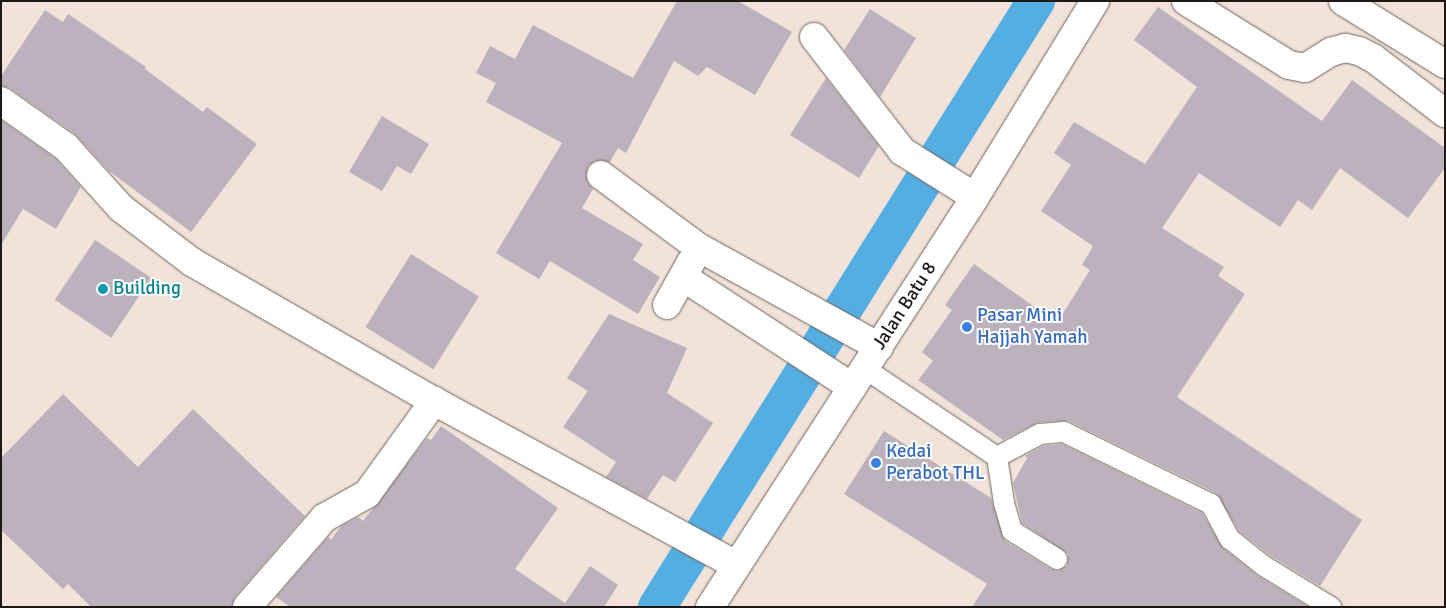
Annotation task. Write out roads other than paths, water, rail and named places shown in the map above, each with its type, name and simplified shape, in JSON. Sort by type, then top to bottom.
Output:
[{"type":"street","name":"Jalan Batu 8","points":[[710,607],[727,559],[865,367],[975,196],[1095,1]]},
{"type":"street","points":[[1186,1],[1289,65],[1305,68],[1331,52],[1345,48],[1359,51],[1373,58],[1445,113]]},
{"type":"street","points":[[1343,1],[1445,64]]},
{"type":"street","points":[[814,37],[902,151],[975,196]]},
{"type":"street","points":[[1,101],[66,147],[121,208],[192,262],[434,400],[652,521],[727,559]]},
{"type":"street","points":[[600,175],[698,247],[852,333],[865,367],[829,372],[683,277]]},
{"type":"street","points":[[668,305],[698,247]]},
{"type":"street","points":[[247,607],[324,518],[367,494],[434,400]]},
{"type":"lane","points":[[865,367],[997,457],[1004,503],[1012,532],[1057,559]]},
{"type":"lane","points":[[997,457],[1040,434],[1064,432],[1211,504],[1230,539],[1264,566],[1331,607]]},
{"type":"waterway","points":[[657,607],[1036,1]]},
{"type":"place","name":"Building","points":[[103,289]]},
{"type":"place","name":"Pasar Mini Hajjah Yamah","points":[[967,327]]},
{"type":"place","name":"Kedai Perabot THL","points":[[876,463]]}]
